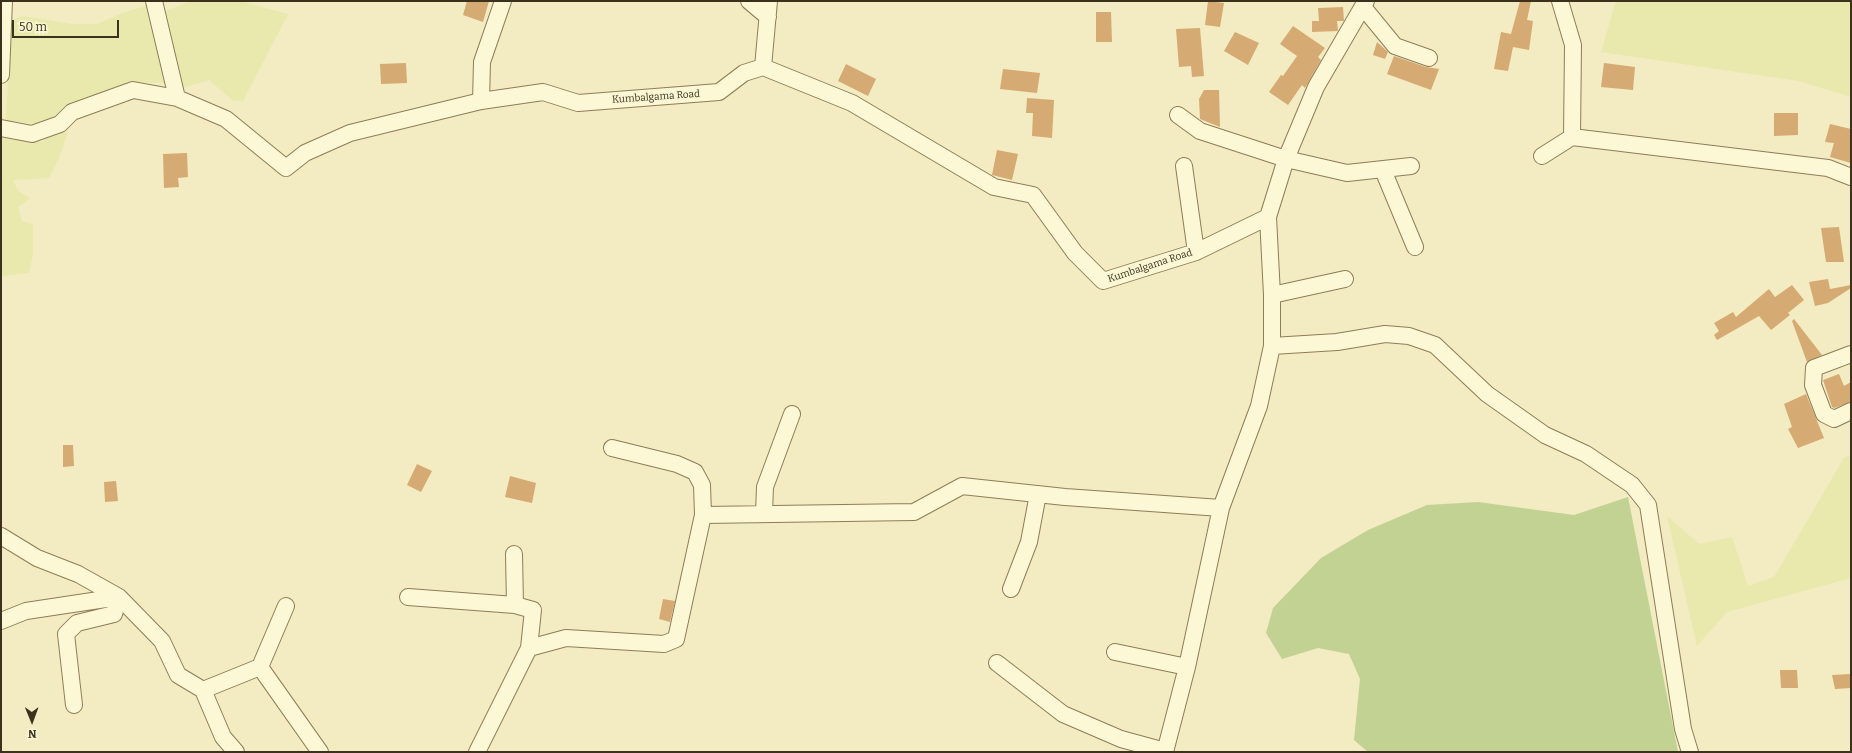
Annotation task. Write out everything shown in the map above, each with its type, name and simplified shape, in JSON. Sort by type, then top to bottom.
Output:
[{"type":"street","points":[[1,75],[4,1]]},
{"type":"street","points":[[154,1],[177,98]]},
{"type":"street","points":[[481,101],[482,62],[503,1]]},
{"type":"street","points":[[749,1],[768,17]]},
{"type":"street","points":[[763,67],[769,1]]},
{"type":"street","points":[[1560,1],[1574,45],[1572,136]]},
{"type":"street","points":[[996,664],[1063,714],[1121,739],[1165,752],[1187,667],[1221,508],[1259,406],[1272,346],[1272,295],[1268,217],[1286,159],[1316,88],[1364,4],[1395,46],[1429,58]]},
{"type":"street","name":"Kumbalgama Road","points":[[1,128],[32,134],[60,124],[72,112],[133,90],[177,98],[226,119],[286,168],[305,153],[350,134],[481,101],[543,92],[578,103],[720,92],[744,73],[763,67],[852,103],[994,187],[1033,195],[1075,253],[1103,281],[1196,252],[1268,217]]},
{"type":"street","points":[[1,115],[1,128]]},
{"type":"street","points":[[1178,115],[1200,131],[1286,159],[1347,173],[1411,166]]},
{"type":"street","points":[[1542,156],[1572,136],[1828,168],[1851,177]]},
{"type":"street","points":[[1184,166],[1196,252]]},
{"type":"street","points":[[1383,170],[1415,247]]},
{"type":"street","points":[[1272,295],[1345,279]]},
{"type":"street","points":[[1272,346],[1337,342],[1385,334],[1409,336],[1435,345],[1487,394],[1545,436],[1586,454],[1632,485],[1648,505],[1683,729],[1690,752]]},
{"type":"street","points":[[1851,354],[1814,368],[1813,385],[1824,414],[1834,419],[1851,411]]},
{"type":"street","points":[[764,513],[765,487],[792,414]]},
{"type":"street","points":[[529,648],[566,638],[664,644],[676,639],[703,515],[702,485],[695,472],[677,464],[612,448]]},
{"type":"street","points":[[703,515],[914,512],[962,486],[1038,494],[1221,508]]},
{"type":"street","points":[[1011,589],[1030,542],[1038,494]]},
{"type":"street","points":[[1,536],[37,558],[78,574],[119,597],[162,641],[178,675],[203,690],[223,737],[236,752]]},
{"type":"street","points":[[514,554],[515,605]]},
{"type":"street","points":[[1,622],[26,611],[119,597]]},
{"type":"street","points":[[74,705],[66,634],[77,623],[114,614],[119,597]]},
{"type":"street","points":[[408,597],[515,605],[532,610],[529,648],[478,752]]},
{"type":"street","points":[[203,690],[260,667],[286,606]]},
{"type":"street","points":[[1115,652],[1187,667]]},
{"type":"street","points":[[260,667],[320,752]]},
{"type":"green space","points":[[191,1],[240,1],[288,14],[243,101],[232,100],[209,80],[182,88],[163,12]]},
{"type":"green space","points":[[1616,1],[1851,1],[1851,97],[1799,81],[1601,52]]},
{"type":"green space","points":[[150,5],[165,83],[135,82],[74,103],[57,118],[35,124],[6,120],[11,20],[23,16],[71,24],[97,24],[125,12]]},
{"type":"green space","points":[[68,132],[59,158],[49,178],[13,180],[18,191],[30,198],[18,207],[22,221],[33,224],[33,254],[29,273],[2,276],[1,138],[43,142],[53,133]]},
{"type":"green space","points":[[1851,455],[1851,578],[1727,612],[1697,646],[1667,516],[1699,544],[1732,537],[1748,586],[1774,577],[1844,458]]},
{"type":"green space","points":[[1628,497],[1678,752],[1368,752],[1354,740],[1360,679],[1349,654],[1318,648],[1282,659],[1266,633],[1273,608],[1321,558],[1368,530],[1427,505],[1478,502],[1574,515]]},
{"type":"building","points":[[467,1],[489,1],[483,22],[463,15]]},
{"type":"building","points":[[1208,1],[1224,3],[1220,27],[1205,25]]},
{"type":"building","points":[[1520,1],[1531,1],[1527,20],[1533,21],[1529,50],[1513,47],[1508,71],[1494,69],[1501,32],[1511,34]]},
{"type":"building","points":[[1343,7],[1344,21],[1337,21],[1338,31],[1312,32],[1312,21],[1319,21],[1318,8]]},
{"type":"building","points":[[1096,12],[1111,12],[1112,42],[1096,42]]},
{"type":"building","points":[[1293,26],[1325,48],[1318,57],[1321,60],[1305,88],[1302,85],[1288,105],[1269,92],[1281,75],[1283,76],[1297,56],[1280,44]]},
{"type":"building","points":[[1200,28],[1204,76],[1192,77],[1191,66],[1179,67],[1176,29]]},
{"type":"building","points":[[1235,32],[1259,43],[1248,65],[1224,51]]},
{"type":"building","points":[[1377,42],[1388,52],[1385,59],[1373,55]]},
{"type":"building","points":[[1394,56],[1426,67],[1439,69],[1431,90],[1387,74]]},
{"type":"building","points":[[406,63],[407,83],[381,84],[380,64]]},
{"type":"building","points":[[1604,63],[1635,67],[1633,90],[1601,87]]},
{"type":"building","points":[[846,64],[876,79],[868,96],[838,81]]},
{"type":"building","points":[[1003,69],[1040,73],[1037,93],[1000,89]]},
{"type":"building","points":[[1204,90],[1219,90],[1220,127],[1200,119],[1199,99]]},
{"type":"building","points":[[1027,98],[1054,100],[1052,138],[1032,136],[1033,113],[1026,113]]},
{"type":"building","points":[[1774,113],[1798,113],[1798,135],[1774,136]]},
{"type":"building","points":[[1830,124],[1851,129],[1851,163],[1830,157],[1834,143],[1825,142]]},
{"type":"building","points":[[997,150],[1018,154],[1012,180],[992,175]]},
{"type":"building","points":[[187,153],[188,177],[178,178],[179,187],[164,188],[163,154]]},
{"type":"building","points":[[1839,227],[1844,262],[1826,262],[1821,228]]},
{"type":"building","points":[[1828,279],[1830,289],[1851,285],[1851,288],[1828,303],[1815,306],[1809,282]]},
{"type":"building","points":[[1792,285],[1804,300],[1788,313],[1790,315],[1771,330],[1759,316],[1717,340],[1714,335],[1719,331],[1714,323],[1733,312],[1736,317],[1769,289],[1775,297]]},
{"type":"building","points":[[1794,319],[1822,355],[1807,362],[1792,321]]},
{"type":"building","points":[[1839,374],[1844,386],[1851,382],[1851,402],[1834,408],[1832,407],[1823,380]]},
{"type":"building","points":[[1806,394],[1824,438],[1798,448],[1788,429],[1792,427],[1784,404]]},
{"type":"building","points":[[63,445],[73,445],[74,466],[63,467]]},
{"type":"building","points":[[417,464],[432,471],[421,492],[407,485]]},
{"type":"building","points":[[510,476],[536,483],[532,503],[505,497]]},
{"type":"building","points":[[116,481],[118,501],[105,502],[104,482]]},
{"type":"building","points":[[663,599],[675,601],[670,622],[659,619]]},
{"type":"building","points":[[1780,670],[1797,670],[1798,688],[1781,688]]},
{"type":"building","points":[[1851,674],[1851,688],[1835,689],[1832,675]]}]
